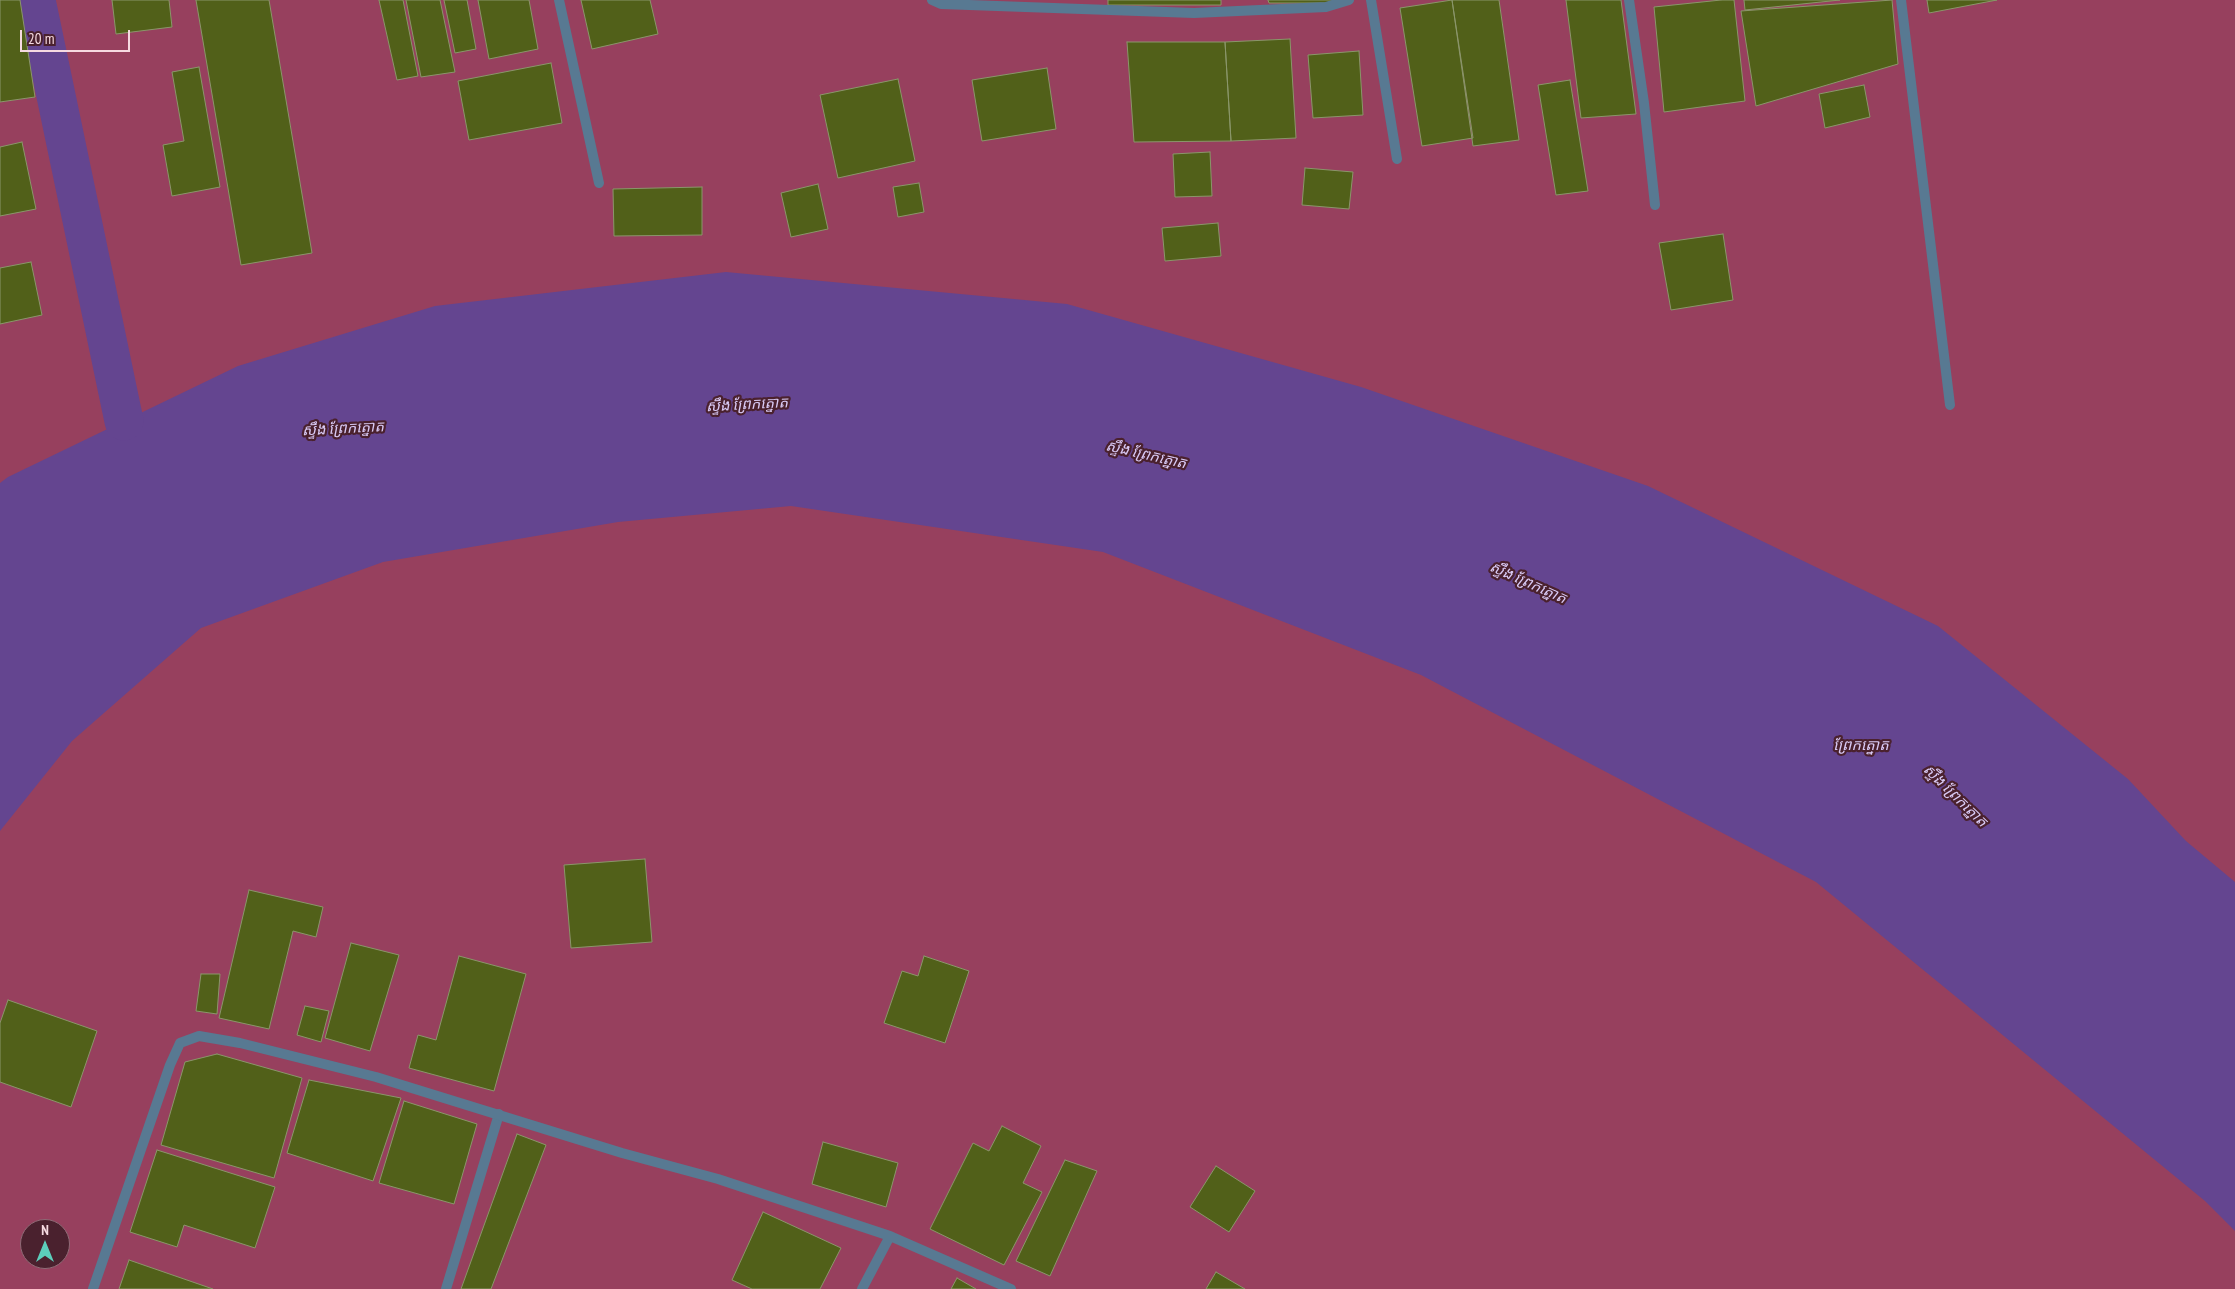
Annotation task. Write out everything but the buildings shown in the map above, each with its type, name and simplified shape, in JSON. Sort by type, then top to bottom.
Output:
[{"type":"street","points":[[559,0],[599,183]]},
{"type":"street","points":[[932,0],[940,4],[1194,13],[1326,7],[1349,0]]},
{"type":"street","points":[[1371,0],[1397,159]]},
{"type":"street","points":[[1629,0],[1644,103],[1655,205]]},
{"type":"street","points":[[1901,0],[1950,405]]},
{"type":"street","points":[[93,1289],[170,1065],[180,1043],[199,1036],[240,1043],[376,1077],[622,1153],[718,1180],[890,1236],[1011,1289]]},
{"type":"street","points":[[446,1289],[499,1114]]},
{"type":"street","points":[[862,1289],[890,1236]]},
{"type":"shaded area","points":[[0,0],[2235,0],[2235,1289],[0,1289]]},
{"type":"water","name":"ព្រែកត្នោត","points":[[726,272],[1067,304],[1361,387],[1648,486],[1938,626],[2128,779],[2186,841],[2235,882],[2235,1231],[2205,1201],[1816,882],[1421,675],[1103,552],[791,506],[618,522],[383,562],[201,628],[72,741],[0,831],[0,483],[8,477],[238,366],[435,306]]},
{"type":"waterway","points":[[36,0],[124,421]]},
{"type":"water label","name":"ស្ទឹង ព្រែកត្នោត","points":[[747,405]]},
{"type":"water label","name":"ស្ទឹង ព្រែកត្នោត","points":[[343,429]]},
{"type":"water label","name":"ស្ទឹង ព្រែកត្នោត","points":[[1146,455]]},
{"type":"water label","name":"ស្ទឹង ព្រែកត្នោត","points":[[1528,583]]},
{"type":"water label","name":"ស្ទឹង ព្រែកត្នោត","points":[[1955,796]]}]
